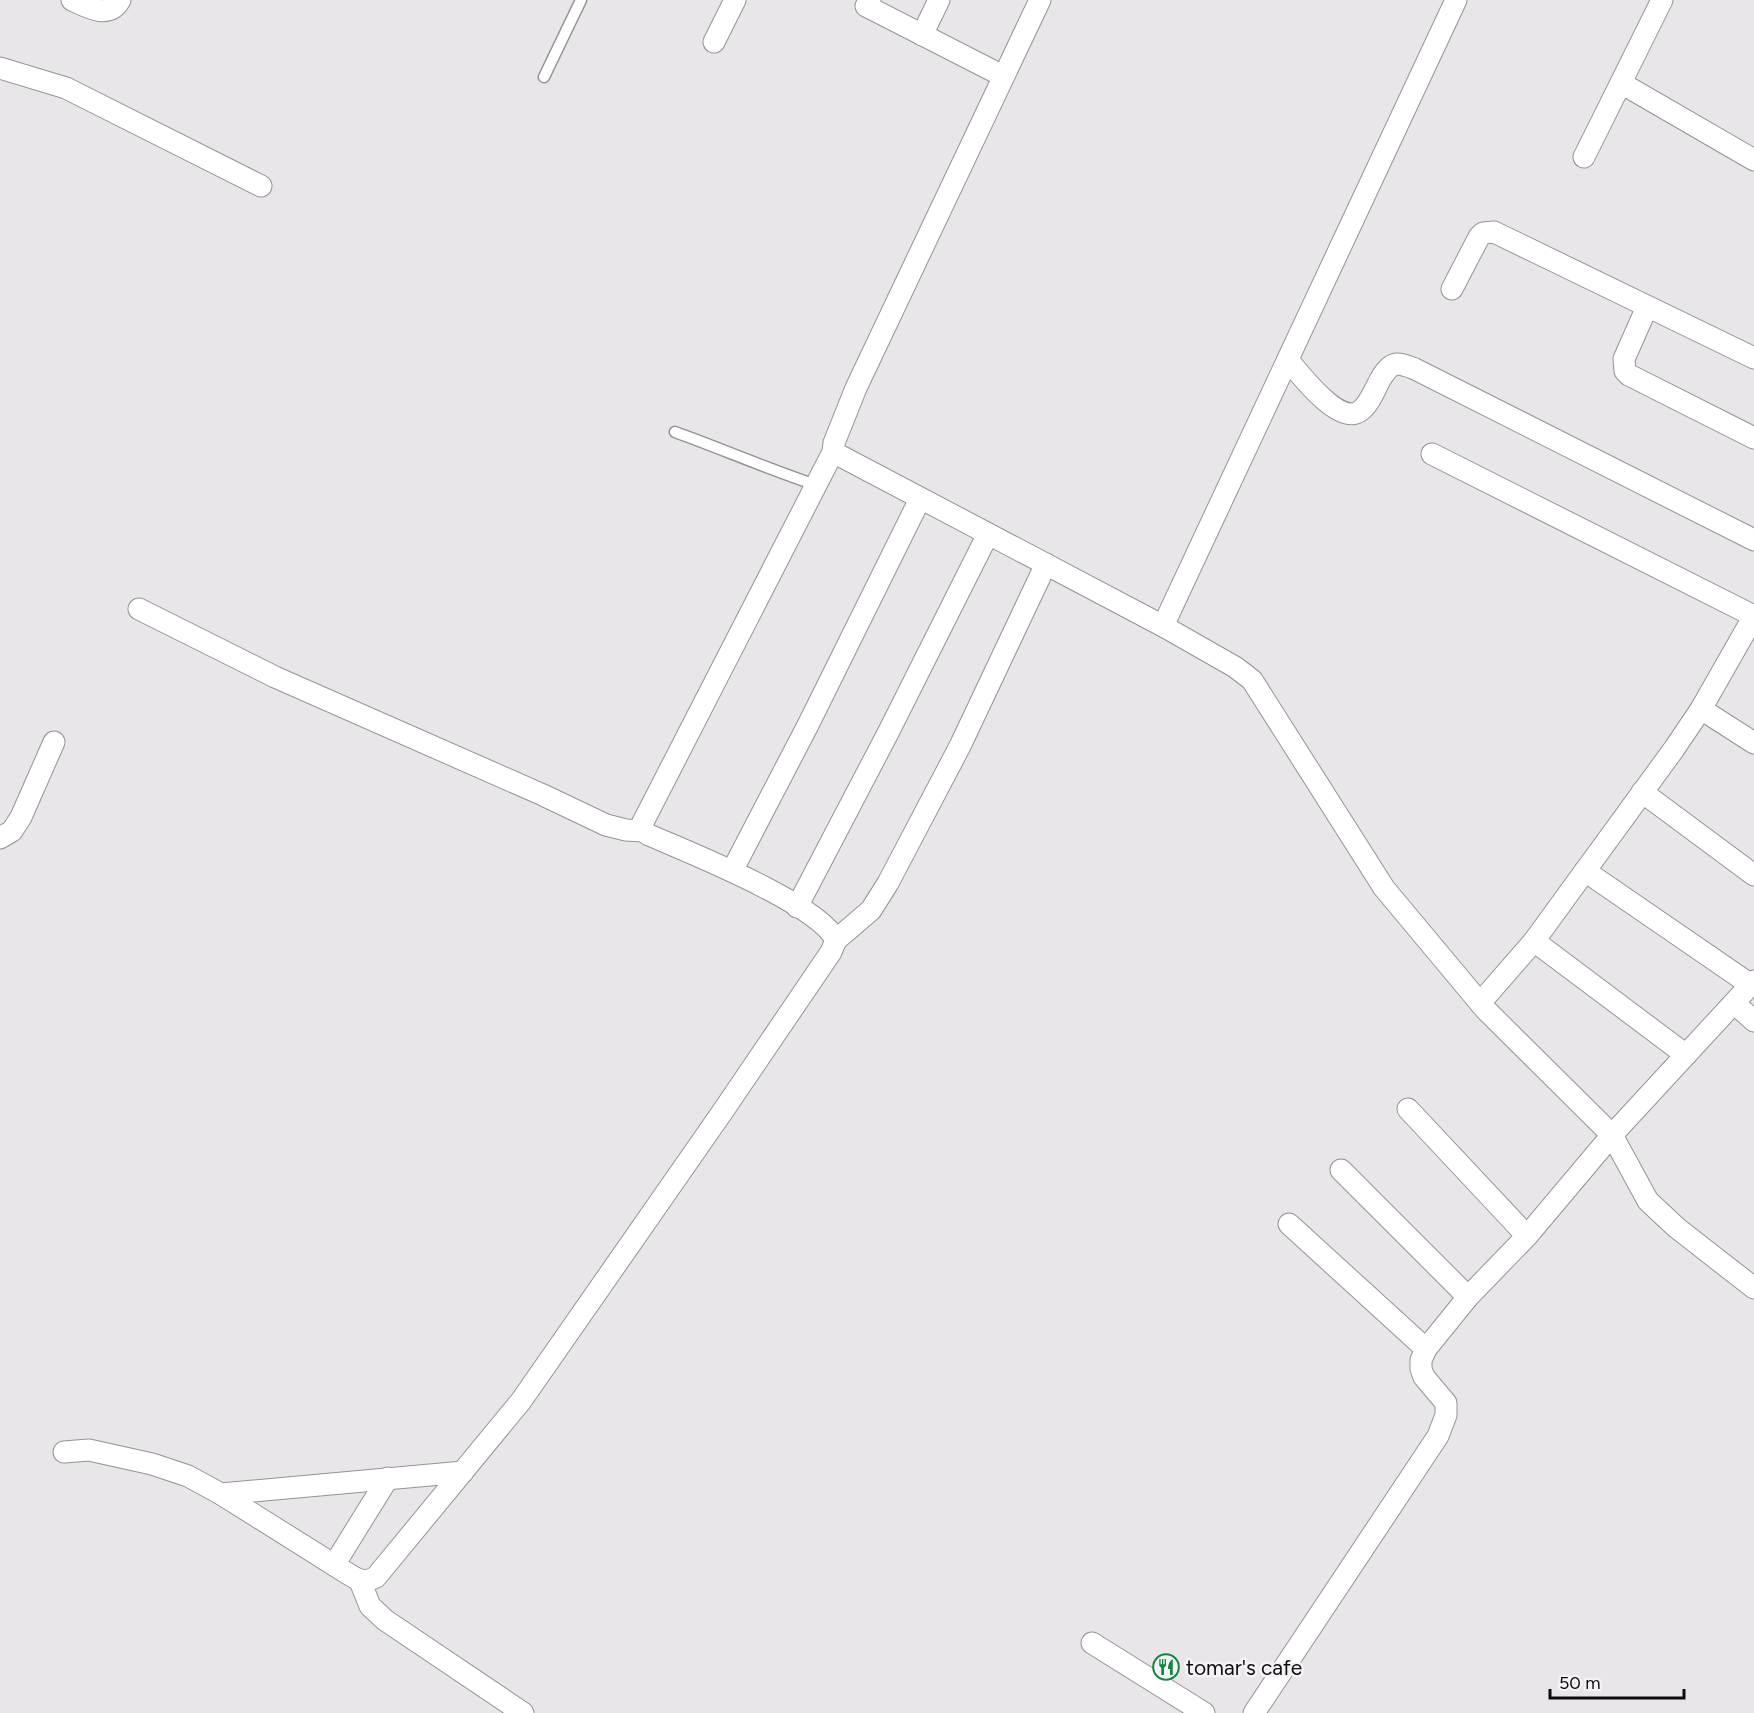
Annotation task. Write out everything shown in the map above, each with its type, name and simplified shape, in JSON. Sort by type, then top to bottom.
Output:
[{"type":"street","points":[[72,0],[103,12],[120,0]]},
{"type":"street","points":[[714,42],[735,0]]},
{"type":"street","points":[[870,0],[867,6],[1004,76]]},
{"type":"street","points":[[922,35],[939,0]]},
{"type":"street","points":[[643,831],[642,824],[645,816],[833,452],[834,443],[856,388],[1040,0]]},
{"type":"street","points":[[1163,626],[1456,0]]},
{"type":"street","points":[[1584,157],[1662,0]]},
{"type":"street","points":[[0,68],[66,88],[261,186]]},
{"type":"street","points":[[1621,83],[1754,160]]},
{"type":"street","points":[[1452,288],[1479,237],[1488,231],[1754,358]]},
{"type":"street","points":[[1647,307],[1624,360],[1624,371],[1754,438]]},
{"type":"street","points":[[1288,360],[1323,399],[1343,412],[1353,414],[1365,406],[1389,368],[1397,364],[1415,369],[1754,540]]},
{"type":"street","points":[[833,452],[1163,626],[1235,667],[1252,680],[1384,888],[1480,1003],[1612,1135],[1648,1201],[1677,1228],[1754,1288]]},
{"type":"street","points":[[1432,454],[1754,616],[1751,631],[1701,709],[1534,941],[1480,1003]]},
{"type":"street","points":[[732,871],[808,725],[920,499]]},
{"type":"street","points":[[797,907],[889,731],[987,534]]},
{"type":"street","points":[[64,1452],[89,1450],[152,1464],[188,1476],[221,1494],[360,1581],[369,1581],[376,1577],[521,1401],[736,1092],[831,952],[836,940],[871,910],[888,883],[960,746],[1046,564]]},
{"type":"street","points":[[139,609],[275,677],[606,825],[643,831],[732,871],[797,907],[832,932],[836,940]]},
{"type":"street","points":[[1701,709],[1754,743]]},
{"type":"street","points":[[0,838],[12,831],[21,817],[54,742]]},
{"type":"street","points":[[1642,792],[1754,875]]},
{"type":"street","points":[[1254,1713],[1437,1436],[1446,1414],[1446,1403],[1424,1377],[1421,1369],[1421,1360],[1426,1349],[1468,1297],[1527,1236],[1612,1135],[1752,983],[1585,870]]},
{"type":"street","points":[[1534,941],[1686,1055]]},
{"type":"street","points":[[1734,1003],[1754,1021]]},
{"type":"street","points":[[1408,1109],[1527,1236]]},
{"type":"street","points":[[1341,1170],[1468,1297]]},
{"type":"street","points":[[1289,1224],[1426,1349]]},
{"type":"street","points":[[221,1494],[463,1472]]},
{"type":"street","points":[[334,1565],[388,1478]]},
{"type":"street","points":[[360,1581],[370,1606],[385,1620],[523,1713]]},
{"type":"street","points":[[1092,1643],[1204,1713]]},
{"type":"lane","points":[[544,78],[581,0]]},
{"type":"lane","points":[[675,432],[816,485]]},
{"type":"place","name":"tomar's cafe","points":[[1166,1667]]}]
